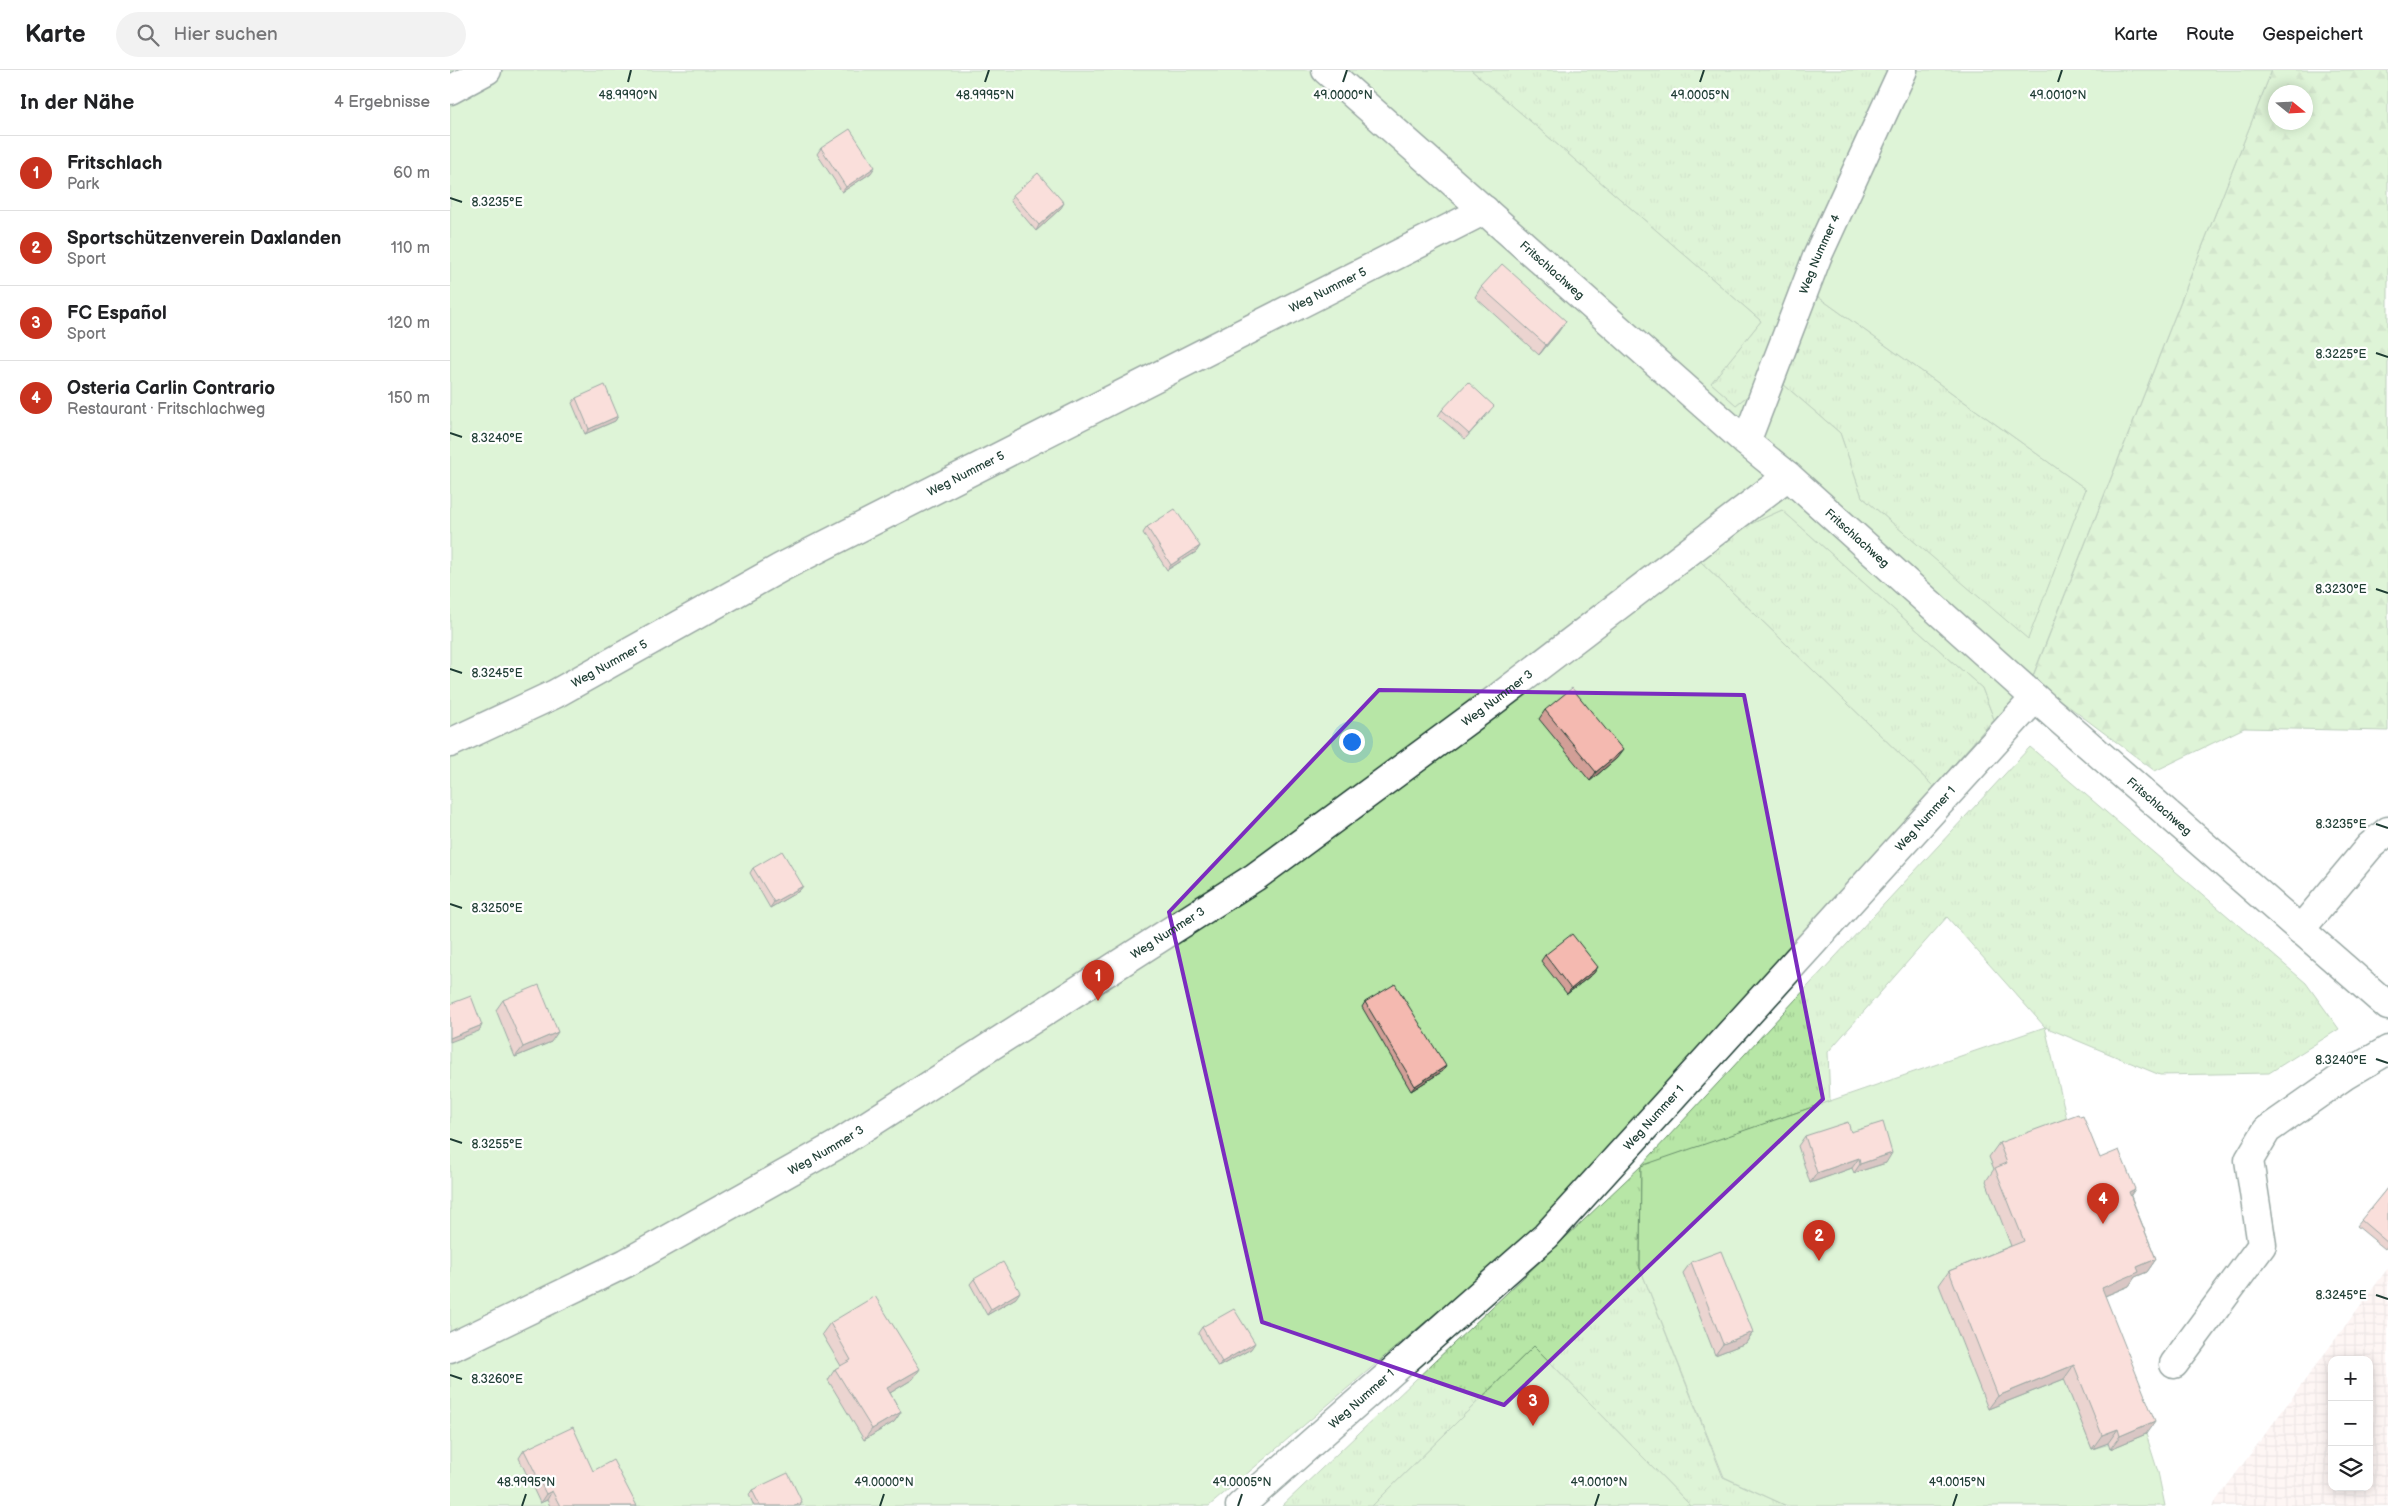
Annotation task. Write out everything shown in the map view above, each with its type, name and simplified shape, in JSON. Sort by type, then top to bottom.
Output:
[{"type":"street","points":[[450,90],[487,70]]},
{"type":"street","name":"Fritschlachweg","points":[[1326,70],[1746,442],[1788,476],[2035,698],[2388,1006]]},
{"type":"street","name":"Weg Nummer 4","points":[[1746,442],[1817,257],[1904,70]]},
{"type":"street","name":"Weg Nummer 5","points":[[450,743],[555,694],[782,567],[1485,210]]},
{"type":"street","name":"Weg Nummer 3","points":[[450,1348],[626,1263],[835,1146],[1222,898],[1263,871],[1484,709],[1788,476]]},
{"type":"street","name":"Weg Nummer 1","points":[[1240,1506],[1546,1236],[2035,698]]},
{"type":"street","points":[[2300,930],[2370,846],[2388,831]]},
{"type":"street","points":[[2174,1364],[2262,1245],[2249,1160],[2267,1130],[2344,1076],[2388,1050]]},
{"type":"highlighted area","points":[[1379,690],[1744,695],[1823,1099],[1504,1405],[1262,1322],[1169,912]]},
{"type":"shaded area","points":[[2388,1268],[2388,1506],[2212,1506]]},
{"type":"green space","points":[[450,70],[1471,70],[1761,321],[1711,383],[1736,405],[1754,391],[1897,70],[2272,70],[2026,693],[1551,1215],[1209,1506],[450,1506]],"holes":[[[1814,294],[2086,489],[2028,639],[1862,497],[1840,433],[1784,385]],[[1782,510],[1982,688],[1994,719],[1934,787],[1700,561],[1728,534]]]},
{"type":"green space","points":[[1471,70],[1897,70],[1754,391],[1736,405],[1711,383],[1761,321]]},
{"type":"green space","points":[[2272,70],[2388,70],[2388,731],[2244,728],[2155,771],[2032,679]]},
{"type":"green space","points":[[1814,294],[2086,489],[2028,640],[1862,497],[1840,433],[1784,385]]},
{"type":"green space","points":[[1782,510],[1982,688],[1994,719],[1934,787],[1699,560],[1728,534]]},
{"type":"green space","points":[[2030,747],[2306,983],[2339,1029],[2269,1073],[2160,1075],[2045,1027],[1947,917],[1828,1052],[1830,1101],[1641,1167],[1640,1268],[1723,1477],[1787,1506],[1691,1506],[1534,1346],[1372,1506],[1282,1506],[1641,1166]]},
{"type":"green space","points":[[2045,1027],[2069,1128],[1997,1177],[2015,1254],[2092,1449],[2146,1434],[2158,1472],[2165,1506],[1787,1506],[1724,1477],[1640,1268],[1641,1166]]},
{"type":"green space","points":[[1534,1346],[1691,1506],[1372,1506]]},
{"type":"building","points":[[850,129],[875,167],[846,187],[821,148]]},
{"type":"building","points":[[1038,173],[1064,203],[1039,225],[1013,195]]},
{"type":"building","points":[[1502,264],[1566,321],[1546,345],[1481,287]]},
{"type":"building","points":[[1468,382],[1494,406],[1469,434],[1442,410]]},
{"type":"building","points":[[605,385],[618,416],[589,429],[576,398]]},
{"type":"building","points":[[1175,509],[1200,546],[1171,565],[1147,527]]},
{"type":"building","points":[[1572,688],[1623,750],[1596,772],[1545,710]]},
{"type":"building","points":[[782,851],[803,886],[774,902],[753,868]]},
{"type":"building","points":[[1572,934],[1598,967],[1571,989],[1545,955]]},
{"type":"building","points":[[1395,984],[1446,1066],[1415,1086],[1365,1002]]},
{"type":"building","points":[[539,985],[558,1032],[523,1047],[503,1000]]},
{"type":"building","points":[[471,996],[482,1025],[450,1038],[450,1004]]},
{"type":"building","points":[[2078,1114],[2080,1117],[2083,1116],[2100,1158],[2119,1150],[2135,1189],[2129,1192],[2156,1259],[2137,1267],[2139,1272],[2102,1288],[2155,1421],[2120,1436],[2118,1429],[2102,1435],[2074,1365],[1998,1396],[1949,1271],[2024,1241],[1995,1168],[2007,1163],[1999,1143]]},
{"type":"building","points":[[1848,1122],[1851,1132],[1883,1122],[1892,1153],[1860,1164],[1859,1158],[1817,1173],[1805,1136]]},
{"type":"building","points":[[2388,1187],[2388,1243],[2361,1220]]},
{"type":"building","points":[[1721,1251],[1753,1332],[1723,1344],[1691,1262]]},
{"type":"building","points":[[1003,1262],[1020,1292],[991,1309],[974,1279]]},
{"type":"building","points":[[875,1296],[920,1369],[887,1388],[901,1412],[872,1429],[835,1369],[851,1360],[830,1323]]},
{"type":"building","points":[[1234,1309],[1255,1343],[1222,1362],[1202,1327]]},
{"type":"building","points":[[573,1427],[593,1471],[613,1460],[637,1506],[560,1506],[552,1491],[546,1494],[524,1450]]},
{"type":"building","points":[[788,1473],[802,1502],[795,1506],[760,1506],[752,1490]]},
{"type":"place","name":"Fritschlach","points":[[1098,1001]]},
{"type":"place","name":"Osteria Carlin Contrario","points":[[2103,1224]]},
{"type":"place","name":"Sportschützenverein Daxlanden","points":[[1819,1261]]},
{"type":"place","name":"FC Español","points":[[1533,1426]]}]
